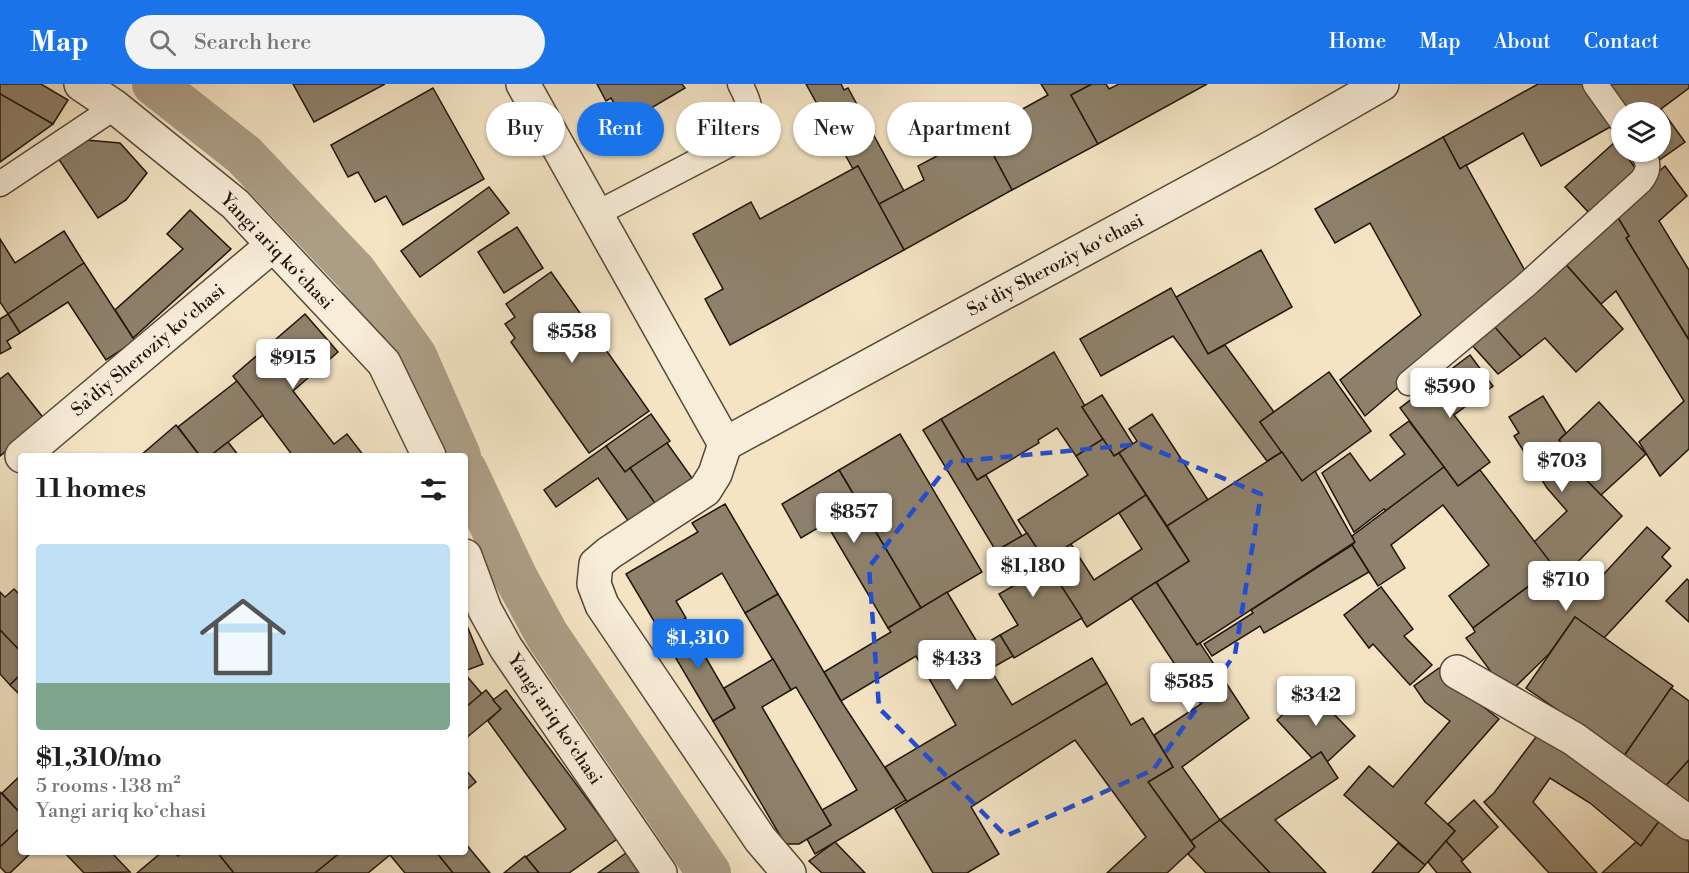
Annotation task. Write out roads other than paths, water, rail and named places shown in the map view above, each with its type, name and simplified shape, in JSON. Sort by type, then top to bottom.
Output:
[{"type":"street","name":"Yangi ariq ko‘chasi","points":[[81,84],[115,107],[235,204],[384,363],[428,453]]},
{"type":"street","points":[[523,84],[725,444],[715,474],[705,490],[596,564],[594,584],[602,605],[760,839],[789,873]]},
{"type":"street","name":"Saʻdiy Sheroziy koʻchasi","points":[[725,444],[1257,156],[1382,84]]},
{"type":"street","name":"Saʼdiy Sheroziy koʻchasi","points":[[25,453],[273,245]]},
{"type":"street","name":"Saʼdiy Sheroziy koʻchasi","points":[[0,474],[18,459]]},
{"type":"street","name":"Yangi ariq ko‘chasi","points":[[468,565],[484,610],[506,648],[660,873]]},
{"type":"street","points":[[1456,672],[1574,739],[1689,824]]},
{"type":"lane","points":[[596,214],[734,142],[746,132],[751,118],[747,99],[740,84]]},
{"type":"lane","points":[[1595,84],[1611,107]]},
{"type":"lane","points":[[0,184],[115,107]]},
{"type":"lane","points":[[1409,383],[1525,286],[1641,181],[1647,173],[1647,162]]},
{"type":"waterway","points":[[154,84],[244,155],[355,272],[415,356],[458,453]]},
{"type":"waterway","points":[[468,476],[516,578],[547,635],[709,873]]}]
